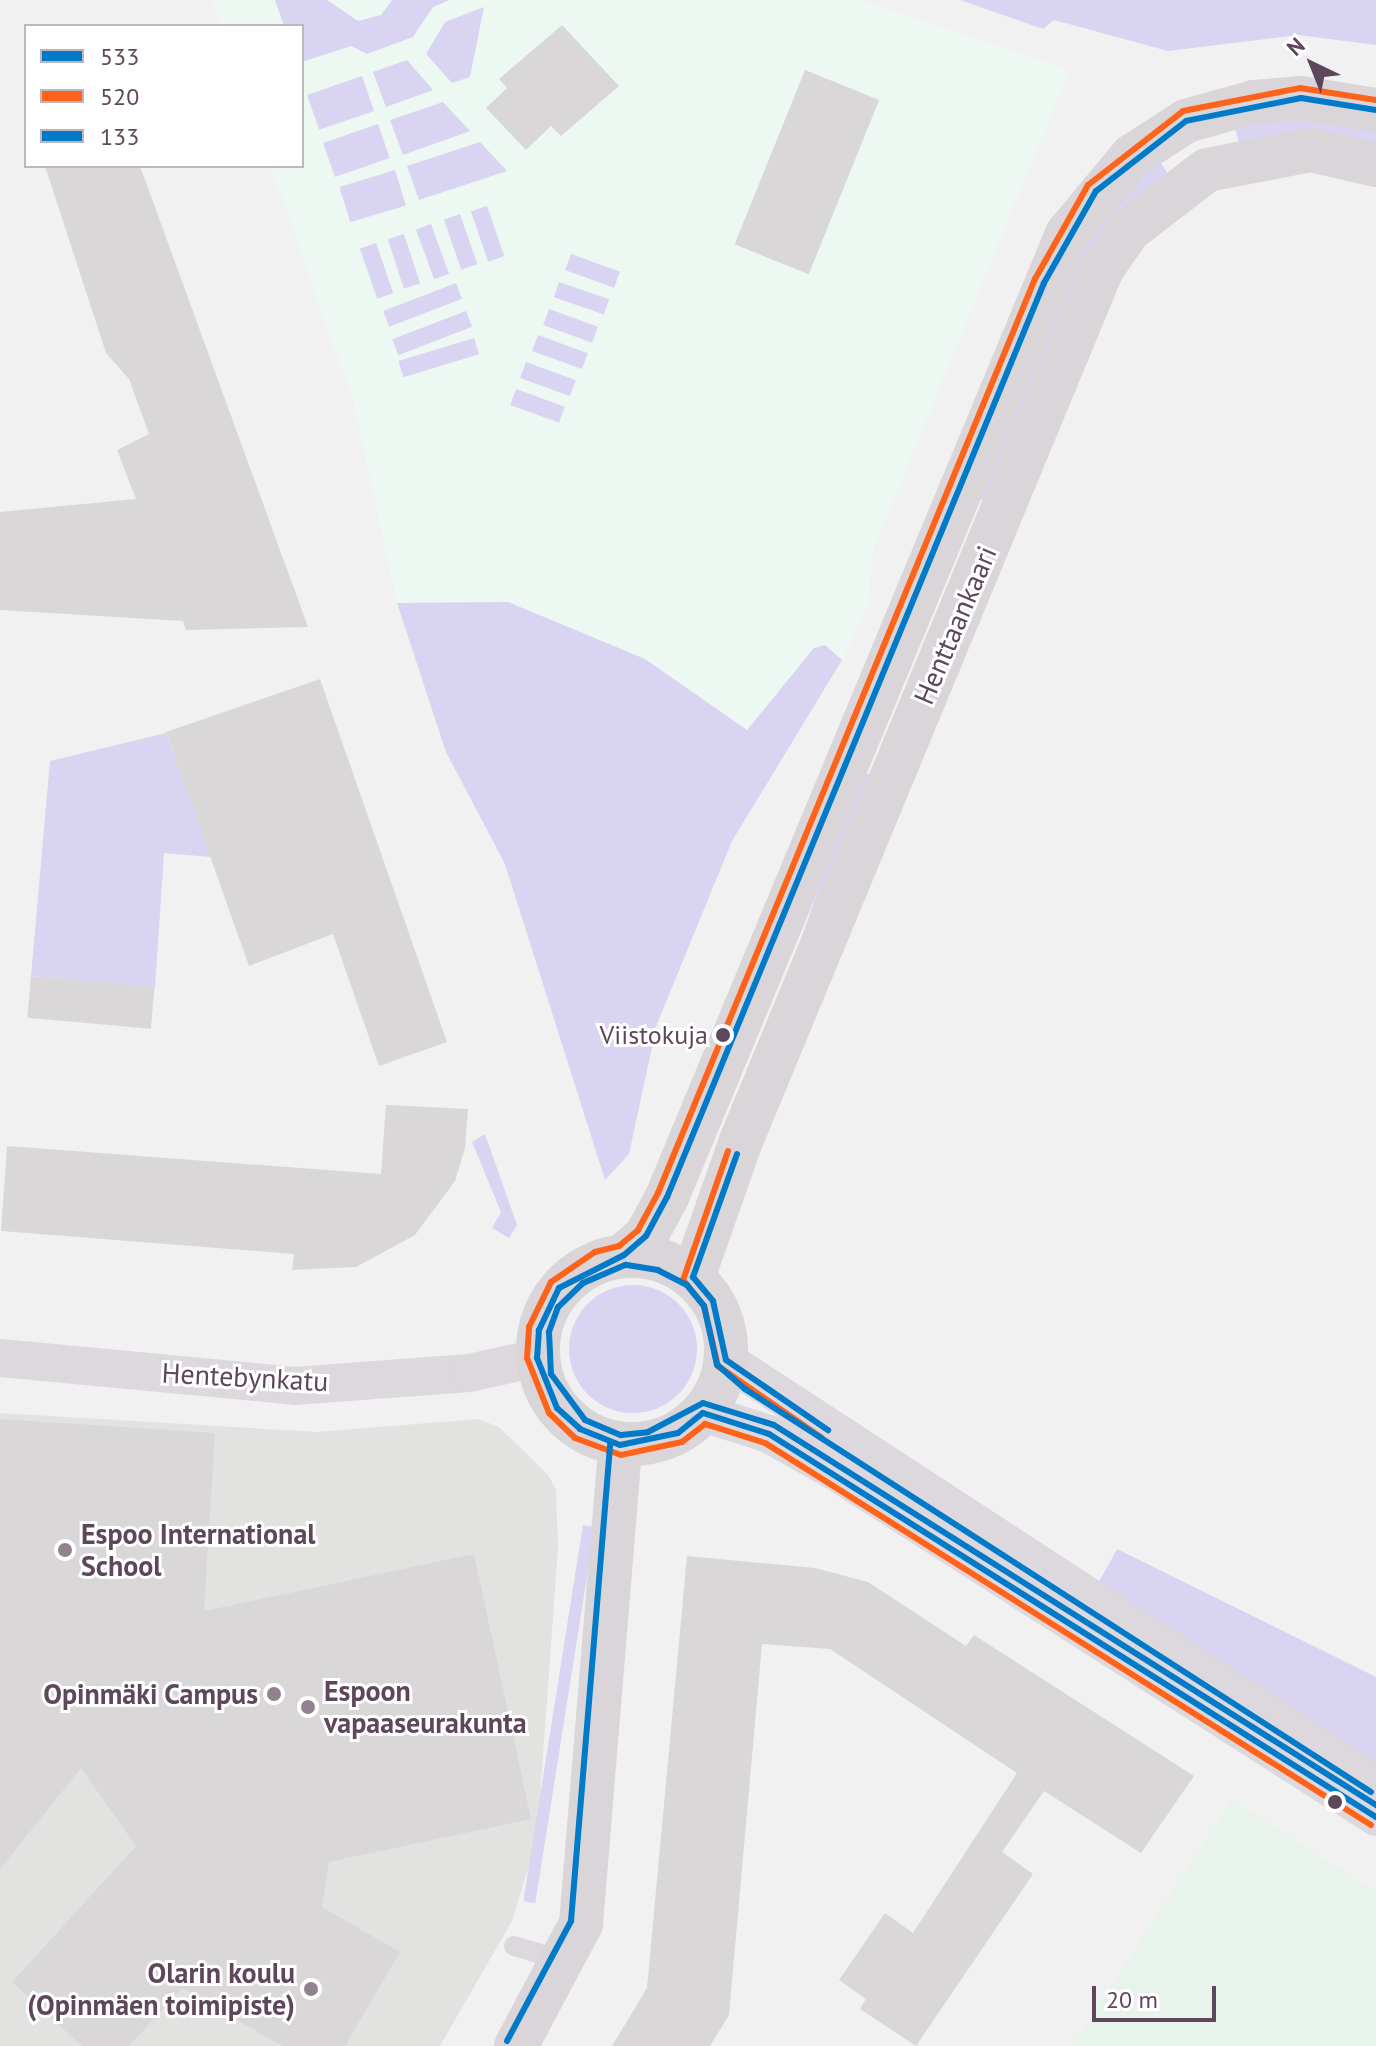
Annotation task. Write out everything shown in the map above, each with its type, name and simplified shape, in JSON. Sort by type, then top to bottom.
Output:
[{"type":"main road","name":"Henttaankaari","points":[[624,1255],[646,1236],[667,1197],[1067,234],[1132,156],[1186,121],[1254,102],[1301,98],[1376,110]]},
{"type":"main road","name":"Henttaankaari","points":[[693,1277],[741,1141],[1102,269],[1129,230],[1207,170],[1311,150],[1376,165]]},
{"type":"main road","points":[[624,1255],[661,1260],[693,1277],[713,1301],[726,1360],[703,1413],[678,1433],[620,1445],[580,1429],[557,1408],[537,1358],[539,1330],[559,1288],[600,1261],[624,1255]]},
{"type":"main road","points":[[516,2046],[565,1961],[581,1924],[591,1864],[620,1445]]},
{"type":"street","name":"Hentebynkatu","points":[[0,1358],[295,1386],[469,1373],[537,1358]]},
{"type":"street","points":[[726,1360],[1376,1784]]},
{"type":"street","points":[[703,1413],[769,1434],[836,1472],[1376,1817]]},
{"type":"lane","points":[[514,1946],[565,1961]]},
{"type":"shaded area","points":[[213,0],[862,0],[1069,71],[874,548],[868,605],[842,660],[814,648],[747,730],[645,659],[508,602],[397,603],[354,404],[272,168],[304,168],[304,24],[221,24]]},
{"type":"shaded area","points":[[275,0],[327,0],[358,21],[381,15],[392,0],[450,0],[433,7],[413,37],[367,54],[351,46],[304,61],[304,24],[283,24]]},
{"type":"shaded area","points":[[960,0],[1376,0],[1376,45],[1298,35],[1168,51],[1054,20],[1043,29]]},
{"type":"shaded area","points":[[484,7],[470,77],[452,83],[426,54],[445,22]]},
{"type":"shaded area","points":[[407,60],[433,90],[386,107],[373,72]]},
{"type":"shaded area","points":[[362,76],[374,111],[319,130],[307,95]]},
{"type":"shaded area","points":[[443,102],[470,131],[403,155],[390,120]]},
{"type":"shaded area","points":[[1290,116],[1376,128],[1376,147],[1239,143],[1234,124]]},
{"type":"shaded area","points":[[378,124],[390,158],[335,177],[323,143]]},
{"type":"shaded area","points":[[480,142],[507,171],[419,200],[407,166]]},
{"type":"shaded area","points":[[1158,159],[1168,174],[987,502],[972,496],[1067,264]]},
{"type":"shaded area","points":[[395,170],[406,205],[350,222],[340,187]]},
{"type":"shaded area","points":[[487,206],[504,256],[488,262],[471,212]]},
{"type":"shaded area","points":[[460,214],[477,264],[461,270],[444,220]]},
{"type":"shaded area","points":[[431,224],[449,274],[434,279],[416,229]]},
{"type":"shaded area","points":[[404,234],[420,283],[404,289],[388,239]]},
{"type":"shaded area","points":[[376,243],[393,293],[377,299],[360,249]]},
{"type":"shaded area","points":[[571,254],[620,272],[614,288],[565,270]]},
{"type":"shaded area","points":[[559,282],[609,299],[604,314],[554,297]]},
{"type":"shaded area","points":[[456,283],[462,299],[389,327],[383,311]]},
{"type":"shaded area","points":[[549,309],[598,327],[592,343],[543,325]]},
{"type":"shaded area","points":[[466,311],[472,327],[398,355],[392,339]]},
{"type":"shaded area","points":[[538,335],[588,353],[582,369],[532,351]]},
{"type":"shaded area","points":[[474,338],[479,354],[403,377],[398,361]]},
{"type":"shaded area","points":[[526,362],[576,380],[570,396],[520,378]]},
{"type":"shaded area","points":[[516,389],[565,407],[559,423],[510,405]]},
{"type":"shaded area","points":[[508,602],[645,659],[747,730],[814,648],[825,645],[842,660],[732,841],[657,1024],[629,1154],[605,1180],[505,864],[446,752],[397,603]]},
{"type":"shaded area","points":[[166,733],[212,857],[164,853],[155,987],[31,976],[50,761]]},
{"type":"shaded area","points":[[859,771],[876,777],[734,1188],[717,1182]]},
{"type":"shaded area","points":[[485,1134],[517,1225],[509,1238],[492,1228],[501,1212],[472,1142]]},
{"type":"shaded area","points":[[633,1285],[657,1290],[678,1304],[692,1325],[697,1349],[692,1373],[678,1394],[657,1408],[633,1413],[609,1408],[588,1394],[574,1373],[569,1349],[574,1325],[588,1304],[609,1290]]},
{"type":"shaded area","name":"Opinmäki Campus","points":[[0,1413],[317,1432],[478,1419],[499,1427],[548,1475],[556,1490],[558,1547],[537,1840],[512,1921],[440,2046],[0,2046]]},
{"type":"shaded area","points":[[583,1525],[595,1527],[535,1903],[523,1901]]},
{"type":"shaded area","points":[[1117,1549],[1376,1677],[1376,1766],[1099,1582]]},
{"type":"sand","points":[[1232,1800],[1376,1892],[1376,2046],[1072,2046]]},
{"type":"building","points":[[562,25],[619,86],[561,136],[551,126],[526,150],[486,108],[507,88],[499,79]]},
{"type":"building","points":[[805,70],[879,100],[809,274],[735,244]]},
{"type":"building","points":[[46,168],[141,168],[308,627],[186,630],[183,621],[0,610],[0,512],[136,499],[117,450],[149,434],[129,379],[106,353]]},
{"type":"building","points":[[320,679],[447,1042],[379,1066],[333,934],[249,966],[166,732]]},
{"type":"building","points":[[31,976],[155,987],[151,1029],[27,1018]]},
{"type":"building","points":[[386,1105],[468,1109],[465,1148],[455,1181],[415,1235],[356,1267],[292,1270],[294,1254],[1,1231],[7,1146],[381,1174]]},
{"type":"building","name":"Opinmäki Campus","points":[[0,1419],[215,1433],[204,1611],[474,1554],[531,1819],[329,1862],[322,1907],[400,1952],[345,2046],[282,2046],[182,1988],[129,2046],[82,2046],[12,1982],[136,1846],[81,1768],[0,1869]]},
{"type":"building","points":[[687,1556],[815,1568],[868,1582],[966,1646],[974,1635],[1194,1776],[1141,1853],[1044,1791],[1002,1852],[1033,1874],[916,2046],[860,2009],[866,1999],[839,1980],[885,1913],[913,1933],[1017,1773],[830,1649],[762,1644],[729,2015],[710,2046],[612,2046],[647,1988]]},
{"type":"transit line","name":"520","points":[[1371,1825],[765,1443],[705,1424],[682,1442],[621,1455],[575,1438],[549,1413],[527,1358],[529,1327],[551,1282],[595,1252],[619,1246],[638,1230],[658,1193],[1035,279],[1088,185],[1183,111],[1300,88],[1376,100]]},
{"type":"transit line","name":"533","points":[[1376,110],[1301,98],[1186,121],[1096,191],[1044,283],[667,1197],[646,1236],[624,1255],[559,1288],[539,1330],[537,1358],[557,1408],[580,1429],[620,1445],[678,1433],[703,1413],[769,1434],[1376,1817]]},
{"type":"transit line","name":"520","points":[[728,1151],[683,1280],[704,1306],[718,1366],[822,1438]]},
{"type":"transit line","name":"533","points":[[737,1154],[693,1277],[713,1301],[726,1360],[828,1430]]},
{"type":"transit line","name":"133","points":[[1371,1792],[745,1389],[717,1365],[704,1306],[687,1285],[658,1270],[625,1265],[583,1283],[558,1307],[549,1332],[551,1374],[585,1420],[621,1435],[648,1432],[703,1403],[774,1425],[1376,1805]]},
{"type":"transit line","name":"133","points":[[507,2041],[571,1921],[610,1444]]},
{"type":"place","name":"Viistokuja","points":[[723,1035]]},
{"type":"place","name":"Espoo International School","points":[[65,1550]]},
{"type":"place","name":"Opinmäki Campus","points":[[274,1694]]},
{"type":"place","name":"Espoon vapaaseurakunta","points":[[308,1707]]},
{"type":"place","name":"Olarin koulu (Opinmäen toimipiste)","points":[[311,1989]]}]
